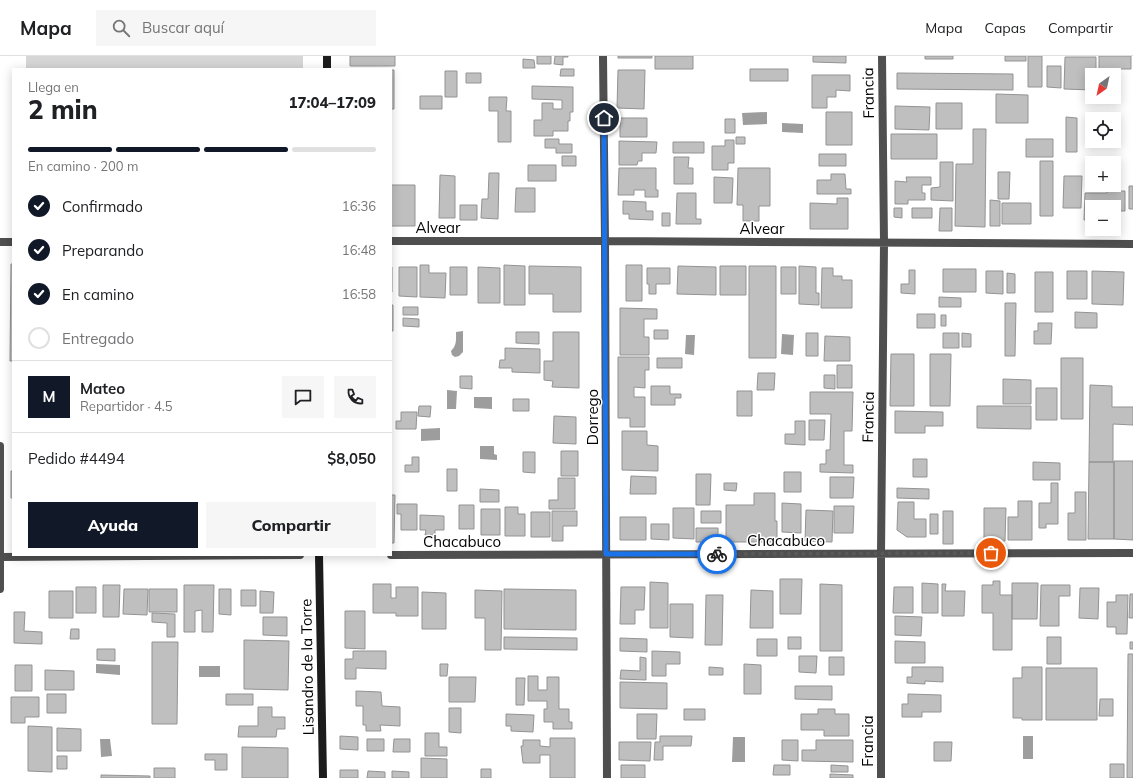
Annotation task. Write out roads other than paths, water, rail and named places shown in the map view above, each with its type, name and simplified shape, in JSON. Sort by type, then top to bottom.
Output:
[{"type":"main road","points":[[327,56],[327,68]]},
{"type":"main road","name":"Lisandro de la Torre","points":[[320,556],[323,778]]},
{"type":"street","name":"Dorrego","points":[[604,56],[607,778]]},
{"type":"street","name":"Francia","points":[[881,778],[881,554],[884,243],[882,56]]},
{"type":"street","name":"Alvear","points":[[392,241],[1133,244]]},
{"type":"street","points":[[0,242],[12,242]]},
{"type":"street","points":[[0,446],[0,589]]},
{"type":"street","name":"Chacabuco","points":[[392,555],[1133,553]]},
{"type":"street","points":[[0,557],[150,556]]}]
